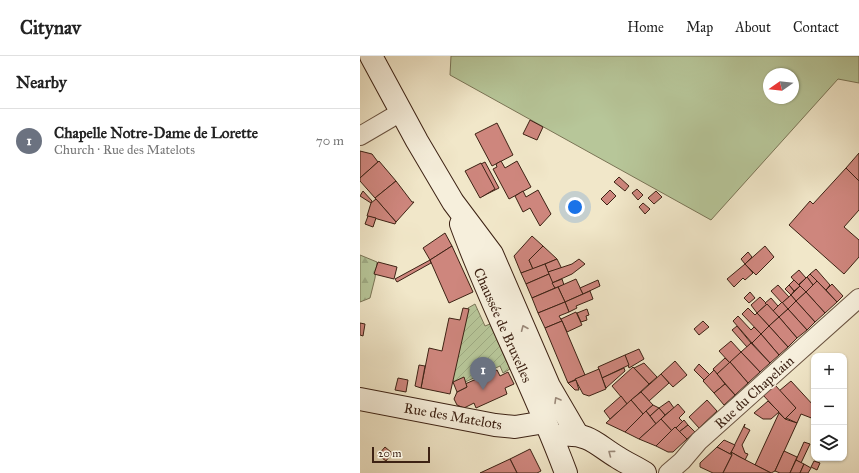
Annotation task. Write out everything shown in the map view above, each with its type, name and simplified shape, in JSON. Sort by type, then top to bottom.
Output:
[{"type":"street","name":"Chaussée de Bruxelles","points":[[370,56],[453,202],[492,254],[549,386],[577,434]]},
{"type":"street","points":[[360,136],[401,112]]},
{"type":"street","name":"Chaussée de Bruxelles","points":[[453,202],[475,262],[556,446],[566,473]]},
{"type":"street","name":"Rue du Chapelain","points":[[668,473],[682,461],[699,441],[859,298]]},
{"type":"street","name":"Rue des Matelots","points":[[360,399],[515,427],[545,422]]},
{"type":"street","points":[[556,446],[563,435],[577,434],[599,444],[616,457],[644,473]]},
{"type":"green space","points":[[451,56],[859,56],[859,83],[838,79],[711,220],[450,75]]},
{"type":"green space","points":[[360,255],[377,262],[370,298],[360,302]]},
{"type":"green space","points":[[475,304],[485,326],[490,324],[510,369],[503,373],[500,366],[463,383],[459,387],[452,379],[468,308]]},
{"type":"building","points":[[530,120],[543,127],[537,140],[523,134]]},
{"type":"building","points":[[497,123],[513,155],[492,166],[475,134]]},
{"type":"building","points":[[360,151],[372,154],[378,162],[360,178]]},
{"type":"building","points":[[859,153],[859,181],[846,168]]},
{"type":"building","points":[[379,161],[396,181],[375,198],[360,181],[360,178]]},
{"type":"building","points":[[501,161],[505,168],[517,161],[531,187],[509,199],[493,169],[497,167],[496,164]]},
{"type":"building","points":[[485,162],[499,188],[483,196],[469,170]]},
{"type":"building","points":[[481,163],[495,189],[480,198],[465,171]]},
{"type":"building","points":[[846,168],[859,181],[859,210],[844,227],[859,240],[859,257],[844,274],[789,225],[810,201],[813,204]]},
{"type":"building","points":[[619,177],[629,186],[625,191],[614,182]]},
{"type":"building","points":[[396,181],[412,202],[414,202],[396,222],[375,198]]},
{"type":"building","points":[[637,189],[643,195],[638,200],[632,193]]},
{"type":"building","points":[[538,190],[551,214],[540,226],[530,208],[523,212],[515,196],[523,191],[526,197]]},
{"type":"building","points":[[610,190],[616,196],[607,205],[601,199]]},
{"type":"building","points":[[363,191],[372,201],[371,203],[360,196]]},
{"type":"building","points":[[656,191],[662,197],[654,204],[648,198]]},
{"type":"building","points":[[376,199],[396,222],[395,224],[367,216],[371,203]]},
{"type":"building","points":[[643,203],[650,209],[645,214],[639,207]]},
{"type":"building","points":[[368,216],[376,218],[373,227],[365,224]]},
{"type":"building","points":[[445,233],[452,246],[430,260],[423,248]]},
{"type":"building","points":[[532,236],[543,246],[529,260],[533,269],[521,273],[514,256]]},
{"type":"building","points":[[452,246],[473,292],[449,303],[430,260]]},
{"type":"building","points":[[543,246],[557,259],[533,269],[529,260]]},
{"type":"building","points":[[765,246],[774,257],[756,275],[745,264]]},
{"type":"building","points":[[748,252],[752,257],[745,264],[741,259]]},
{"type":"building","points":[[557,259],[562,269],[548,272],[545,264]]},
{"type":"building","points":[[579,259],[585,264],[572,274],[552,283],[548,272],[572,264]]},
{"type":"building","points":[[430,260],[431,263],[397,282],[395,279]]},
{"type":"building","points":[[378,262],[397,267],[394,279],[374,274]]},
{"type":"building","points":[[545,264],[549,274],[526,284],[521,273]]},
{"type":"building","points":[[745,264],[753,273],[745,280],[743,278],[734,287],[727,279]]},
{"type":"building","points":[[816,269],[830,285],[826,290],[810,274]]},
{"type":"building","points":[[799,270],[806,278],[798,285],[791,277]]},
{"type":"building","points":[[549,274],[555,288],[532,298],[526,284]]},
{"type":"building","points":[[810,274],[817,281],[813,285],[807,277]]},
{"type":"building","points":[[807,277],[813,285],[806,292],[799,285]]},
{"type":"building","points":[[562,279],[564,285],[555,288],[552,283]]},
{"type":"building","points":[[576,279],[583,294],[565,302],[558,287]]},
{"type":"building","points":[[598,280],[600,286],[583,294],[580,288]]},
{"type":"building","points":[[794,280],[800,286],[794,291],[789,285]]},
{"type":"building","points":[[817,281],[837,302],[825,313],[806,292]]},
{"type":"building","points":[[832,284],[843,296],[837,302],[826,290]]},
{"type":"building","points":[[778,285],[789,297],[782,303],[771,291]]},
{"type":"building","points":[[789,285],[794,291],[791,295],[785,289]]},
{"type":"building","points":[[800,286],[806,292],[796,301],[791,295]]},
{"type":"building","points":[[558,287],[565,302],[538,313],[532,298]]},
{"type":"building","points":[[590,291],[593,299],[576,306],[577,308],[569,312],[565,302]]},
{"type":"building","points":[[750,292],[755,298],[749,303],[744,298]]},
{"type":"building","points":[[806,292],[825,313],[815,322],[796,301]]},
{"type":"building","points":[[791,295],[796,301],[788,309],[782,303]]},
{"type":"building","points":[[760,297],[767,304],[757,313],[751,305]]},
{"type":"building","points":[[771,298],[778,306],[773,311],[765,303]]},
{"type":"building","points":[[796,301],[815,322],[807,330],[788,309]]},
{"type":"building","points":[[565,302],[569,312],[559,316],[562,321],[545,328],[538,313]]},
{"type":"building","points":[[782,302],[788,309],[779,317],[773,311]]},
{"type":"building","points":[[767,304],[779,317],[769,326],[757,313]]},
{"type":"building","points":[[463,308],[469,309],[450,394],[421,388],[429,348],[442,351],[449,318],[460,320]]},
{"type":"building","points":[[748,308],[755,315],[757,313],[769,326],[761,334],[742,314]]},
{"type":"building","points":[[587,309],[589,315],[586,316],[587,320],[581,322],[577,313]]},
{"type":"building","points":[[788,309],[807,330],[797,338],[779,317]]},
{"type":"building","points":[[576,312],[582,325],[567,332],[561,319]]},
{"type":"building","points":[[738,316],[751,330],[754,327],[761,334],[752,343],[733,321]]},
{"type":"building","points":[[779,317],[797,338],[788,347],[769,326]]},
{"type":"building","points":[[562,321],[585,375],[568,383],[545,328]]},
{"type":"building","points":[[703,321],[709,327],[699,335],[694,329]]},
{"type":"building","points":[[360,323],[365,324],[363,336],[360,335]]},
{"type":"building","points":[[737,326],[751,343],[747,347],[732,330]]},
{"type":"building","points":[[769,326],[788,347],[779,355],[761,334]]},
{"type":"building","points":[[761,334],[779,355],[770,363],[752,343]]},
{"type":"building","points":[[731,341],[741,352],[730,363],[719,351]]},
{"type":"building","points":[[751,343],[770,363],[760,372],[741,352]]},
{"type":"building","points":[[639,349],[644,359],[629,368],[625,355]]},
{"type":"building","points":[[741,352],[760,372],[748,383],[730,362]]},
{"type":"building","points":[[625,355],[629,365],[602,378],[598,367]]},
{"type":"building","points":[[725,358],[730,363],[717,374],[713,369]]},
{"type":"building","points":[[675,361],[687,375],[673,387],[661,374]]},
{"type":"building","points":[[730,362],[748,383],[735,395],[717,374]]},
{"type":"building","points":[[644,363],[657,377],[649,384],[634,368]]},
{"type":"building","points":[[699,364],[710,375],[704,380],[694,370]]},
{"type":"building","points":[[419,365],[425,366],[421,388],[415,386]]},
{"type":"building","points":[[633,367],[649,384],[627,404],[612,386]]},
{"type":"building","points":[[624,368],[625,371],[606,388],[602,378]]},
{"type":"building","points":[[599,369],[606,389],[589,396],[583,394],[575,379]]},
{"type":"building","points":[[497,370],[500,376],[508,372],[514,384],[505,388],[507,394],[476,408],[474,403],[464,408],[457,405],[454,399],[457,392],[467,387],[465,384]]},
{"type":"building","points":[[714,370],[725,384],[714,393],[703,381]]},
{"type":"building","points":[[661,374],[669,383],[649,401],[641,392]]},
{"type":"building","points":[[464,377],[467,387],[457,392],[453,382]]},
{"type":"building","points":[[398,378],[408,380],[406,392],[395,390]]},
{"type":"building","points":[[576,380],[579,390],[575,390],[568,383]]},
{"type":"building","points":[[791,381],[811,403],[811,418],[801,414],[797,423],[786,418],[796,408],[779,391]]},
{"type":"building","points":[[725,384],[735,395],[724,405],[714,393]]},
{"type":"building","points":[[775,385],[796,408],[785,419],[763,395]]},
{"type":"building","points":[[641,392],[653,405],[643,414],[631,400]]},
{"type":"building","points":[[621,396],[627,404],[610,419],[604,411]]},
{"type":"building","points":[[631,400],[643,414],[625,432],[606,423]]},
{"type":"building","points":[[707,400],[717,411],[699,428],[689,417]]},
{"type":"building","points":[[669,401],[674,408],[665,415],[659,408]]},
{"type":"building","points":[[768,401],[779,412],[771,419],[763,419],[754,413]]},
{"type":"building","points":[[678,404],[685,412],[679,418],[683,422],[672,431],[661,419]]},
{"type":"building","points":[[653,405],[659,408],[650,416],[646,411]]},
{"type":"building","points":[[659,408],[665,415],[656,424],[650,416]]},
{"type":"building","points":[[646,411],[656,424],[639,439],[625,432]]},
{"type":"building","points":[[779,413],[785,419],[797,423],[775,471],[771,473],[755,465]]},
{"type":"building","points":[[661,419],[672,431],[656,446],[639,439]]},
{"type":"building","points":[[684,420],[688,425],[679,432],[676,428]]},
{"type":"building","points":[[745,424],[744,427],[750,430],[742,445],[745,453],[748,454],[745,460],[731,452]]},
{"type":"building","points":[[688,425],[695,432],[687,439],[679,432]]},
{"type":"building","points":[[675,427],[687,439],[673,452],[668,452],[656,446]]},
{"type":"building","points":[[724,440],[735,445],[730,454],[717,447]]},
{"type":"building","points":[[804,442],[810,444],[801,463],[796,460]]},
{"type":"building","points":[[385,447],[392,453],[386,461],[378,455]]},
{"type":"building","points":[[717,447],[732,455],[723,473],[713,473],[700,467],[700,463]]},
{"type":"building","points":[[530,449],[541,471],[537,473],[517,473],[510,459]]},
{"type":"building","points":[[784,451],[797,457],[790,473],[780,473],[775,471]]},
{"type":"building","points":[[731,452],[771,473],[723,473],[732,455]]},
{"type":"building","points":[[510,459],[517,473],[480,473]]},
{"type":"building","points":[[796,460],[804,464],[800,473],[790,473]]},
{"type":"building","points":[[814,461],[820,463],[817,470],[811,467]]},
{"type":"building","points":[[804,464],[811,468],[808,473],[800,473]]},
{"type":"place","name":"Chapelle Notre-Dame de Lorette","points":[[483,390]]}]
